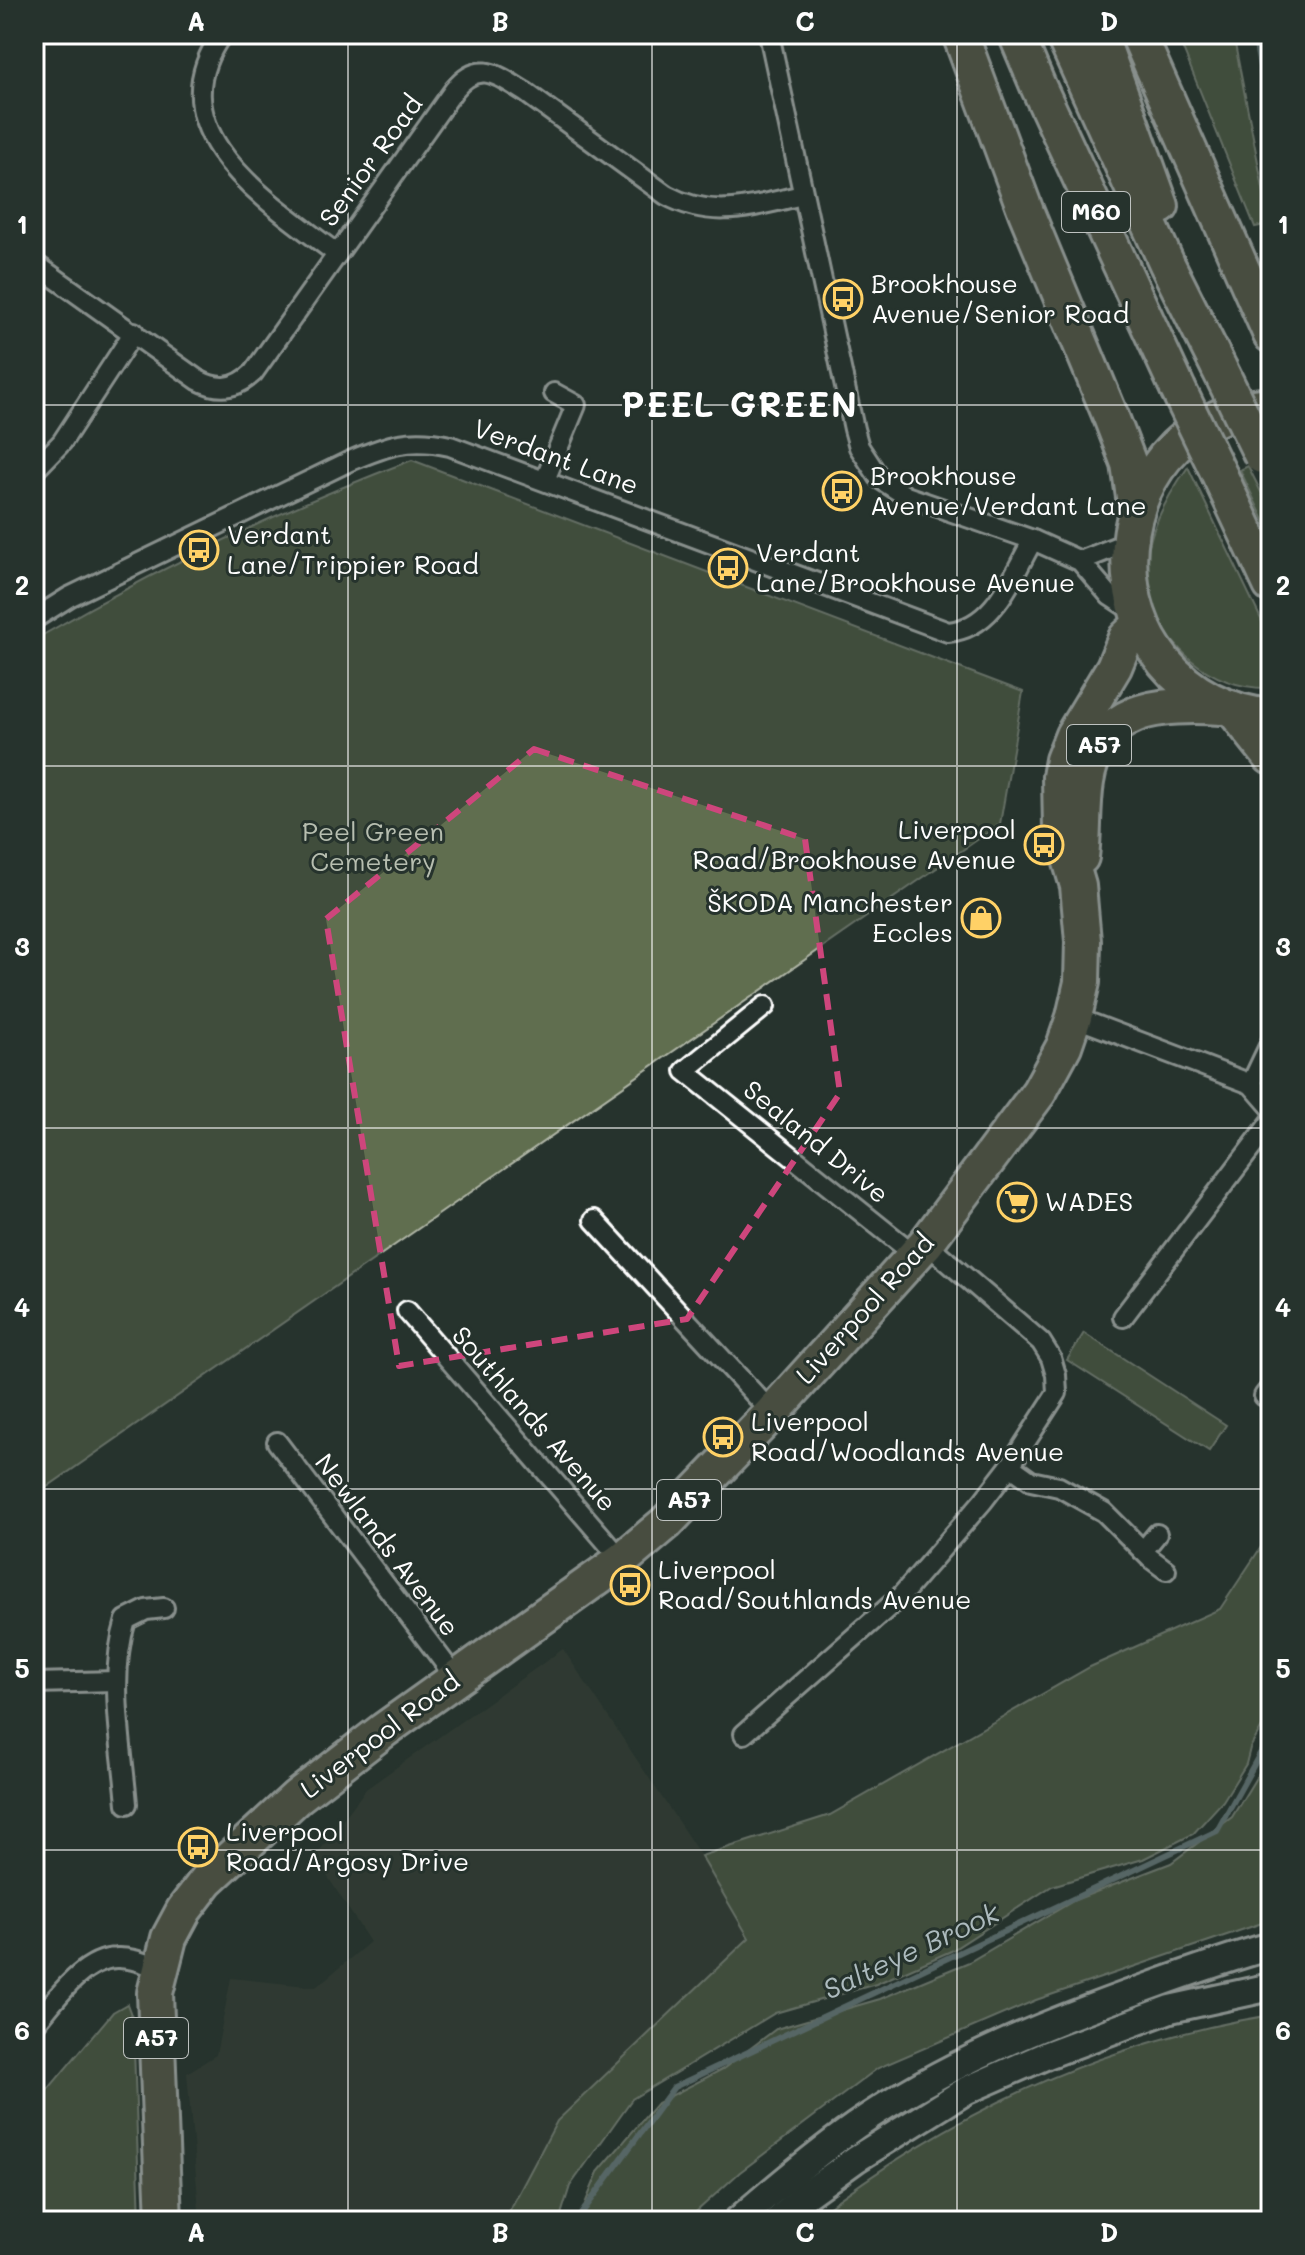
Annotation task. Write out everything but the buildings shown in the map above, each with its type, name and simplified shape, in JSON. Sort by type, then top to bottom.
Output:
[{"type":"highway","points":[[960,34],[1031,225],[1129,464],[1133,524]]},
{"type":"highway","name":"M60","points":[[1016,34],[1271,585]]},
{"type":"highway","name":"M60","points":[[1063,34],[1161,251],[1266,466]]},
{"type":"highway","points":[[1099,34],[1219,368]]},
{"type":"highway","points":[[1138,34],[1271,335]]},
{"type":"highway","name":"A57","points":[[1271,405],[1228,414],[1194,433],[1165,459],[1153,475],[1133,524],[1127,563],[1138,618],[1170,669],[1198,692],[1231,708],[1271,717]]},
{"type":"highway","name":"Liverpool Road","points":[[1078,886],[1061,829],[1060,777],[1063,760],[1073,735],[1114,667],[1138,618]]},
{"type":"highway","name":"Liverpool Road","points":[[164,2221],[155,1993],[169,1938],[184,1910],[207,1880],[297,1797],[456,1678],[622,1560],[666,1523],[772,1413],[920,1249],[1039,1092],[1064,1046],[1082,982],[1083,941],[1078,886],[1090,762],[1105,736],[1131,715],[1159,706],[1231,708]]},
{"type":"highway","points":[[1231,708],[1271,757]]},
{"type":"street","points":[[222,34],[205,65],[199,91],[210,136],[261,197],[337,254]]},
{"type":"street","points":[[769,34],[854,429],[859,447],[869,464],[880,479],[906,496],[1033,540],[1080,561],[1110,596],[1138,618]]},
{"type":"street","name":"Senior Road","points":[[34,263],[208,385],[224,388],[241,383],[253,373],[454,90],[467,77],[482,72],[501,78],[525,92],[681,203],[696,208],[735,211],[803,195]]},
{"type":"street","points":[[34,471],[62,442],[134,332]]},
{"type":"street","points":[[545,480],[576,405],[554,393]]},
{"type":"street","name":"Verdant Lane","points":[[34,619],[69,597],[350,461],[394,444],[416,440],[450,446],[545,480],[948,632],[969,628],[985,617],[995,606],[1033,540]]},
{"type":"street","points":[[1080,561],[1118,546],[1133,524]]},
{"type":"street","name":"Sealand Drive","points":[[744,1734],[900,1597],[1010,1466],[1057,1393],[1051,1358],[1041,1342],[685,1071],[765,1006]]},
{"type":"street","points":[[1074,1017],[1251,1084],[1271,1107]]},
{"type":"street","points":[[1251,1084],[1271,1042]]},
{"type":"street","points":[[1123,1317],[1271,1122]]},
{"type":"street","points":[[594,1220],[772,1413]]},
{"type":"street","name":"Southlands Avenue","points":[[407,1311],[622,1560]]},
{"type":"street","name":"Newlands Avenue","points":[[277,1442],[456,1678]]},
{"type":"street","points":[[1010,1466],[1031,1481],[1059,1487],[1104,1512],[1166,1570]]},
{"type":"street","points":[[1143,1551],[1157,1534]]},
{"type":"street","points":[[127,1804],[117,1681],[120,1641],[126,1620],[146,1610],[164,1608]]},
{"type":"street","points":[[34,1683],[117,1681]]},
{"type":"street","points":[[737,2221],[783,2181],[856,2126],[935,2077],[1016,2037],[1187,1973],[1271,1946]]},
{"type":"street","points":[[34,2025],[93,1964],[117,1957],[160,1968]]},
{"type":"street","points":[[777,2221],[806,2195],[856,2159],[967,2090],[1047,2055],[1170,2009],[1271,1987]]},
{"type":"highlighted area","points":[[534,749],[805,839],[840,1093],[687,1319],[399,1366],[326,919]]},
{"type":"shaded area","points":[[563,1649],[701,1856],[749,1938],[557,2121],[504,2221],[200,2221],[187,2073],[216,2055],[231,1978],[316,1987],[370,1942],[315,1857],[366,1789]]},
{"type":"green space","points":[[1177,34],[1233,34],[1270,224],[1255,227]]},
{"type":"green space","name":"Peel Green Cemetery","points":[[412,460],[1023,692],[1000,824],[34,1496],[34,640],[125,589],[219,542]]},
{"type":"green space","points":[[1248,466],[1271,512],[1271,535],[1240,470]]},
{"type":"green space","points":[[1188,467],[1271,640],[1271,688],[1239,685],[1200,667],[1169,637],[1155,614],[1148,590],[1146,566],[1150,542],[1159,517]]},
{"type":"green space","points":[[1084,1333],[1226,1425],[1209,1451],[1067,1360]]},
{"type":"green space","points":[[1271,1532],[1271,1711],[1250,1748],[1246,1764],[1223,1801],[1193,1834],[1143,1859],[1052,1886],[951,1951],[876,1984],[775,2013],[632,2099],[570,2186],[559,2221],[504,2221],[557,2121],[749,1938],[701,1856],[830,1815],[1090,1667],[1220,1609]]},
{"type":"green space","points":[[1271,1753],[1271,1920],[1036,2000],[878,2068],[740,2172],[686,2221],[578,2221],[598,2172],[657,2103],[723,2069],[776,2029],[880,1999],[969,1962],[1075,1900],[1171,1863],[1232,1817]]},
{"type":"green space","points":[[127,2004],[133,2020],[140,2221],[34,2221],[34,2106],[113,2012]]},
{"type":"green space","points":[[1271,2015],[1271,2221],[810,2221],[916,2148],[1028,2088],[1146,2044]]},
{"type":"waterway","points":[[1254,34],[1271,127]]},
{"type":"waterway","name":"Salteye Brook","points":[[576,2221],[674,2087],[1217,1831],[1271,1734]]},
{"type":"place","name":"Brookhouse Avenue/Senior Road","points":[[843,299]]},
{"type":"place","name":"Brookhouse Avenue/Verdant Lane","points":[[842,491]]},
{"type":"place","name":"Verdant Lane/Trippier Road","points":[[199,550]]},
{"type":"place","name":"Verdant Lane/Brookhouse Avenue","points":[[728,568]]},
{"type":"place","name":"Liverpool Road/Brookhouse Avenue","points":[[1044,845]]},
{"type":"place","name":"ŠKODA Manchester Eccles","points":[[981,918]]},
{"type":"place","name":"WADES","points":[[1017,1202]]},
{"type":"place","name":"Liverpool Road/Woodlands Avenue","points":[[723,1437]]},
{"type":"place","name":"Liverpool Road/Southlands Avenue","points":[[630,1585]]},
{"type":"place","name":"Liverpool Road/Argosy Drive","points":[[198,1847]]},
{"type":"district","name":"PEEL GREEN","points":[[740,405]]}]
